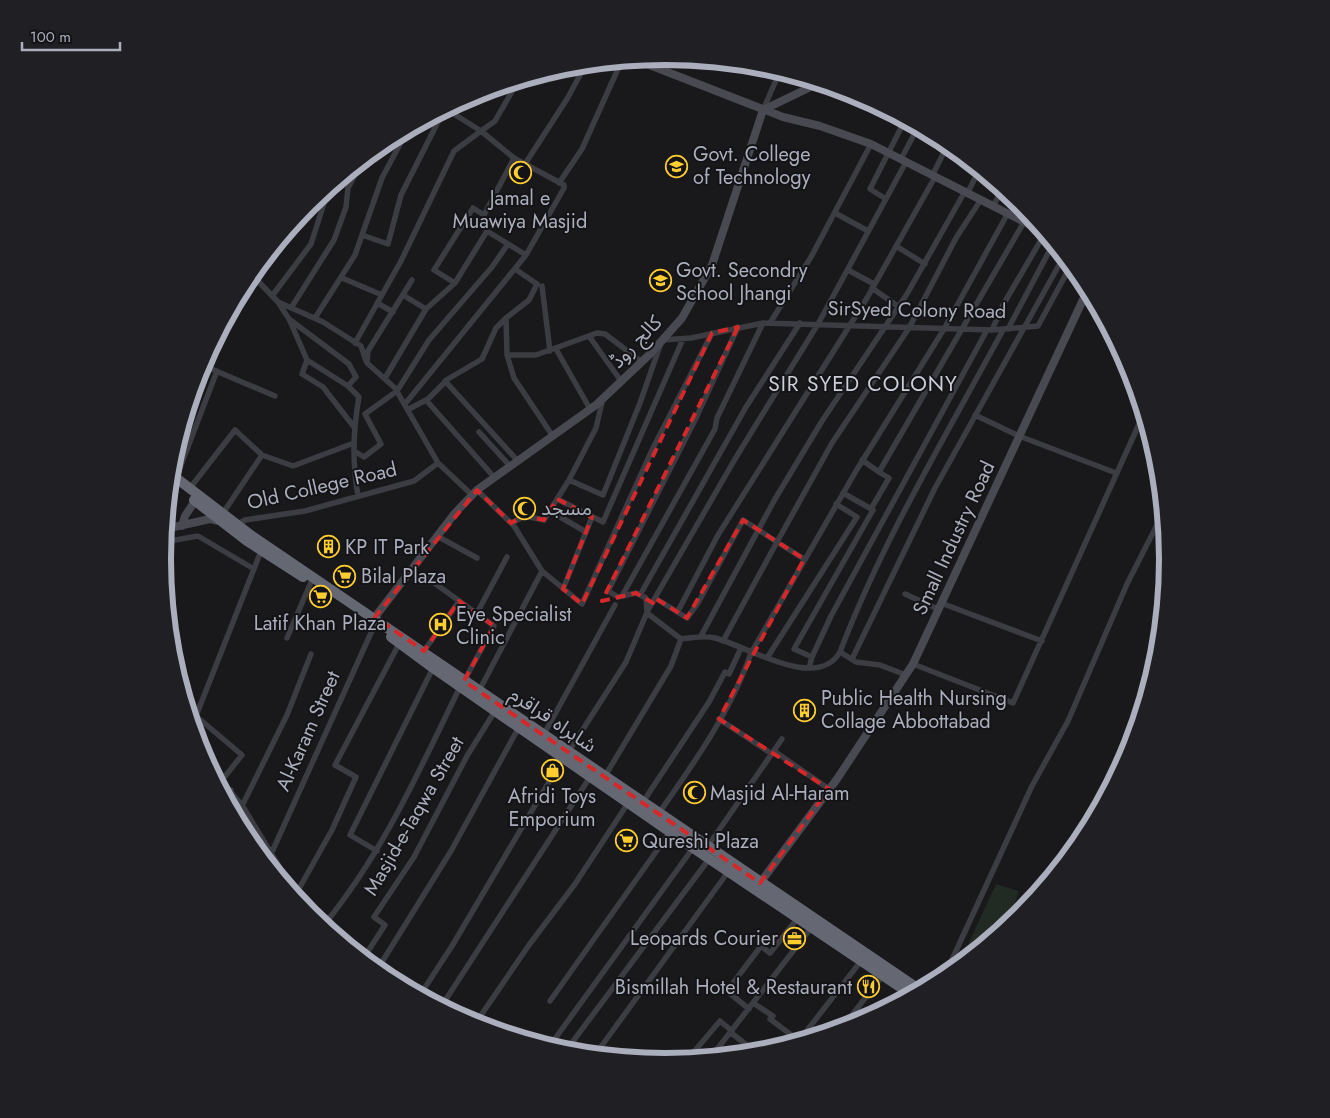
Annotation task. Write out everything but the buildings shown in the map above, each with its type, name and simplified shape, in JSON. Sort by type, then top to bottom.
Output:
[{"type":"highway","name":"شاہراہ قراقرم","points":[[177,481],[190,488],[261,551],[424,651],[462,684],[519,727],[605,776],[708,846],[797,919],[905,990]]},
{"type":"highway","name":"شاہراہ قراقرم","points":[[177,483],[195,501],[223,518],[238,524],[375,621],[433,668],[479,691],[544,734],[590,777],[728,872],[758,886],[914,986]]},
{"type":"street","points":[[650,65],[763,110],[871,144],[980,201],[1025,222]]},
{"type":"street","points":[[559,183],[582,149],[619,67]]},
{"type":"street","points":[[525,164],[567,99],[582,72]]},
{"type":"street","points":[[763,110],[777,78]]},
{"type":"street","points":[[763,110],[810,87]]},
{"type":"street","points":[[356,343],[419,226],[454,151],[495,122],[514,89]]},
{"type":"street","name":"کالج روڈ","points":[[375,621],[437,536],[474,493],[509,465],[590,409],[642,362],[682,318],[712,265],[763,110]]},
{"type":"street","points":[[407,406],[526,255],[564,188],[559,183],[514,158],[481,131],[452,114]]},
{"type":"street","points":[[362,235],[388,244],[401,195],[439,120]]},
{"type":"street","points":[[886,199],[870,189],[901,125]]},
{"type":"street","points":[[423,990],[452,946],[566,755],[626,662],[655,598],[735,459],[818,324],[848,270],[886,199],[915,133]]},
{"type":"street","points":[[315,318],[355,255],[382,178],[401,141]]},
{"type":"street","points":[[770,323],[807,265],[871,144]]},
{"type":"street","points":[[678,611],[718,534],[850,326],[934,177],[945,152]]},
{"type":"street","points":[[455,283],[434,270],[473,208],[484,215],[514,158]]},
{"type":"street","points":[[291,308],[334,240],[346,207],[348,188],[355,174]]},
{"type":"street","points":[[701,636],[758,529],[822,421],[899,307],[976,175]]},
{"type":"street","points":[[993,206],[999,196]]},
{"type":"street","points":[[722,641],[832,444],[909,328],[956,238],[980,201]]},
{"type":"street","points":[[272,296],[311,244],[324,202]]},
{"type":"street","points":[[835,213],[868,231]]},
{"type":"street","points":[[659,813],[694,762],[742,681],[751,652],[862,460],[944,329],[1008,213]]},
{"type":"street","points":[[879,472],[962,329],[1022,220]]},
{"type":"street","points":[[385,378],[426,310],[455,283],[488,231],[526,255]]},
{"type":"street","points":[[809,668],[830,616],[1039,237]]},
{"type":"street","points":[[354,451],[364,457],[381,444],[365,414],[397,391],[430,340],[492,267],[508,244]]},
{"type":"street","points":[[896,246],[925,264]]},
{"type":"street","points":[[738,327],[690,429],[608,591],[618,597],[636,593],[646,598],[647,613],[681,640],[701,636],[722,641],[767,658],[814,669],[836,660],[852,619],[899,517],[1050,250]]},
{"type":"street","points":[[852,659],[900,556],[1022,328],[1060,263]]},
{"type":"street","points":[[407,406],[426,400],[445,382],[482,359],[496,328],[529,300],[537,284],[515,269]]},
{"type":"street","points":[[848,270],[873,286],[899,307]]},
{"type":"street","points":[[1022,328],[1038,326],[1067,272]]},
{"type":"street","points":[[342,278],[382,296]]},
{"type":"street","points":[[257,280],[278,302],[289,319],[306,360],[348,386],[359,397],[354,427],[354,475],[358,496]]},
{"type":"street","points":[[367,363],[368,351],[412,280]]},
{"type":"street","points":[[542,286],[553,350],[590,409]]},
{"type":"street","points":[[403,296],[426,310]]},
{"type":"street","name":"Small Industry Road","points":[[758,886],[829,790],[913,664],[1084,297]]},
{"type":"street","points":[[278,302],[315,318],[361,346],[367,363],[385,378],[407,406],[438,463],[511,523],[542,571],[582,604],[653,448],[712,333]]},
{"type":"street","points":[[377,303],[393,312]]},
{"type":"street","points":[[506,318],[508,356],[514,378],[552,435]]},
{"type":"street","points":[[289,319],[349,364],[356,377],[348,386]]},
{"type":"street","points":[[622,596],[715,429],[717,418],[763,323]]},
{"type":"street","name":"SirSyed Colony Road","points":[[662,340],[683,339],[763,323],[989,330],[1022,328]]},
{"type":"street","points":[[640,595],[746,407],[800,323]]},
{"type":"street","points":[[508,356],[536,355],[597,333],[605,334],[642,362]]},
{"type":"street","points":[[589,336],[622,381]]},
{"type":"street","points":[[557,500],[603,522],[683,339]]},
{"type":"street","points":[[569,480],[603,495],[640,403],[662,340]]},
{"type":"street","points":[[306,360],[302,374],[323,387],[354,427]]},
{"type":"street","points":[[210,368],[276,396]]},
{"type":"street","points":[[182,453],[217,371]]},
{"type":"street","points":[[445,382],[516,460]]},
{"type":"street","points":[[511,523],[525,516],[544,520],[569,480],[596,428],[603,398]]},
{"type":"street","points":[[426,400],[494,477]]},
{"type":"street","points":[[975,415],[1019,436],[1116,473]]},
{"type":"street","points":[[913,664],[1013,703],[1140,423]]},
{"type":"street","points":[[190,488],[235,430],[262,455],[293,466],[354,443]]},
{"type":"street","points":[[479,432],[509,465]]},
{"type":"street","points":[[172,528],[223,518],[262,455]]},
{"type":"street","points":[[812,657],[794,649],[889,478],[862,460]]},
{"type":"street","name":"Old College Road","points":[[238,524],[245,520],[305,511],[414,480],[438,463]]},
{"type":"street","points":[[843,493],[871,509]]},
{"type":"street","points":[[182,526],[185,516],[195,501]]},
{"type":"street","points":[[767,658],[857,518],[836,504]]},
{"type":"street","points":[[550,511],[586,532]]},
{"type":"street","points":[[563,589],[592,517]]},
{"type":"street","points":[[655,598],[687,618],[698,603],[743,520],[804,559]]},
{"type":"street","points":[[951,961],[1032,786],[1068,721],[1127,584],[1158,524]]},
{"type":"street","points":[[172,541],[198,536],[254,569]]},
{"type":"street","points":[[437,536],[477,558]]},
{"type":"street","points":[[196,715],[261,551]]},
{"type":"street","points":[[477,614],[507,557]]},
{"type":"street","points":[[479,691],[542,571]]},
{"type":"street","points":[[328,920],[349,894],[377,851],[462,684],[494,626],[426,577]]},
{"type":"street","points":[[286,638],[311,582]]},
{"type":"street","points":[[905,594],[1042,641]]},
{"type":"street","points":[[424,651],[459,601]]},
{"type":"street","points":[[544,734],[615,604]]},
{"type":"street","name":"Al-Karam Street","points":[[270,856],[375,621]]},
{"type":"street","points":[[605,776],[671,666],[681,640]]},
{"type":"street","points":[[298,890],[332,830],[356,777],[335,765],[400,642]]},
{"type":"street","points":[[643,802],[709,702],[725,672],[729,674],[741,648]]},
{"type":"street","points":[[840,652],[852,659],[880,665],[906,675]]},
{"type":"street","points":[[240,810],[287,715],[311,654]]},
{"type":"street","points":[[377,851],[350,835],[433,668]]},
{"type":"street","name":"Masjid-e-Taqwa Street","points":[[367,953],[385,925],[374,917],[414,857],[467,756],[495,710]]},
{"type":"street","points":[[197,716],[242,755],[223,779]]},
{"type":"street","points":[[719,719],[829,790]]},
{"type":"street","points":[[381,963],[451,851],[519,727]]},
{"type":"street","points":[[708,846],[782,739]]},
{"type":"street","points":[[445,1001],[590,777]]},
{"type":"street","points":[[226,784],[242,805],[284,873]]},
{"type":"street","points":[[480,1017],[529,945],[575,884],[628,803]]},
{"type":"street","points":[[550,1000],[670,832]]},
{"type":"street","points":[[552,1040],[693,848]]},
{"type":"street","points":[[571,1044],[709,859]]},
{"type":"street","points":[[600,1049],[728,872]]},
{"type":"street","points":[[792,1036],[770,1020],[773,1016],[727,992],[761,946],[770,953],[797,919]]},
{"type":"street","points":[[716,1050],[810,928]]},
{"type":"street","points":[[805,1033],[861,961]]},
{"type":"street","points":[[851,1016],[883,975]]},
{"type":"street","points":[[694,1052],[720,1021],[749,1046]]},
{"type":"highlighted area","points":[[738,327],[602,601],[636,593],[653,603],[655,598],[687,618],[743,520],[804,559],[719,719],[829,789],[760,883],[464,681],[494,626],[459,601],[424,651],[375,617],[477,490],[511,523],[525,516],[544,520],[557,499],[592,517],[563,589],[582,604],[712,333]]},
{"type":"shaded area","points":[[996,884],[1019,891],[1013,909],[964,952]]},
{"type":"place","name":"Govt. College of Technology","points":[[677,166]]},
{"type":"place","name":"Jamal e Muawiya Masjid","points":[[520,172]]},
{"type":"place","name":"Govt. Secondry School Jhangi","points":[[660,281]]},
{"type":"place","name":"مسجد","points":[[525,508]]},
{"type":"place","name":"KP IT Park","points":[[329,547]]},
{"type":"place","name":"Bilal Plaza","points":[[345,576]]},
{"type":"place","name":"Latif Khan Plaza","points":[[320,597]]},
{"type":"place","name":"Eye Specialist Clinic","points":[[440,625]]},
{"type":"place","name":"Public Health Nursing Collage Abbottabad","points":[[805,710]]},
{"type":"place","name":"Afridi Toys Emporium","points":[[552,770]]},
{"type":"place","name":"Masjid Al-Haram","points":[[694,793]]},
{"type":"place","name":"Qureshi Plaza","points":[[626,841]]},
{"type":"place","name":"Leopards Courier","points":[[794,938]]},
{"type":"place","name":"Bismillah Hotel & Restaurant","points":[[868,987]]},
{"type":"district","name":"SIR SYED COLONY","points":[[863,384]]}]
